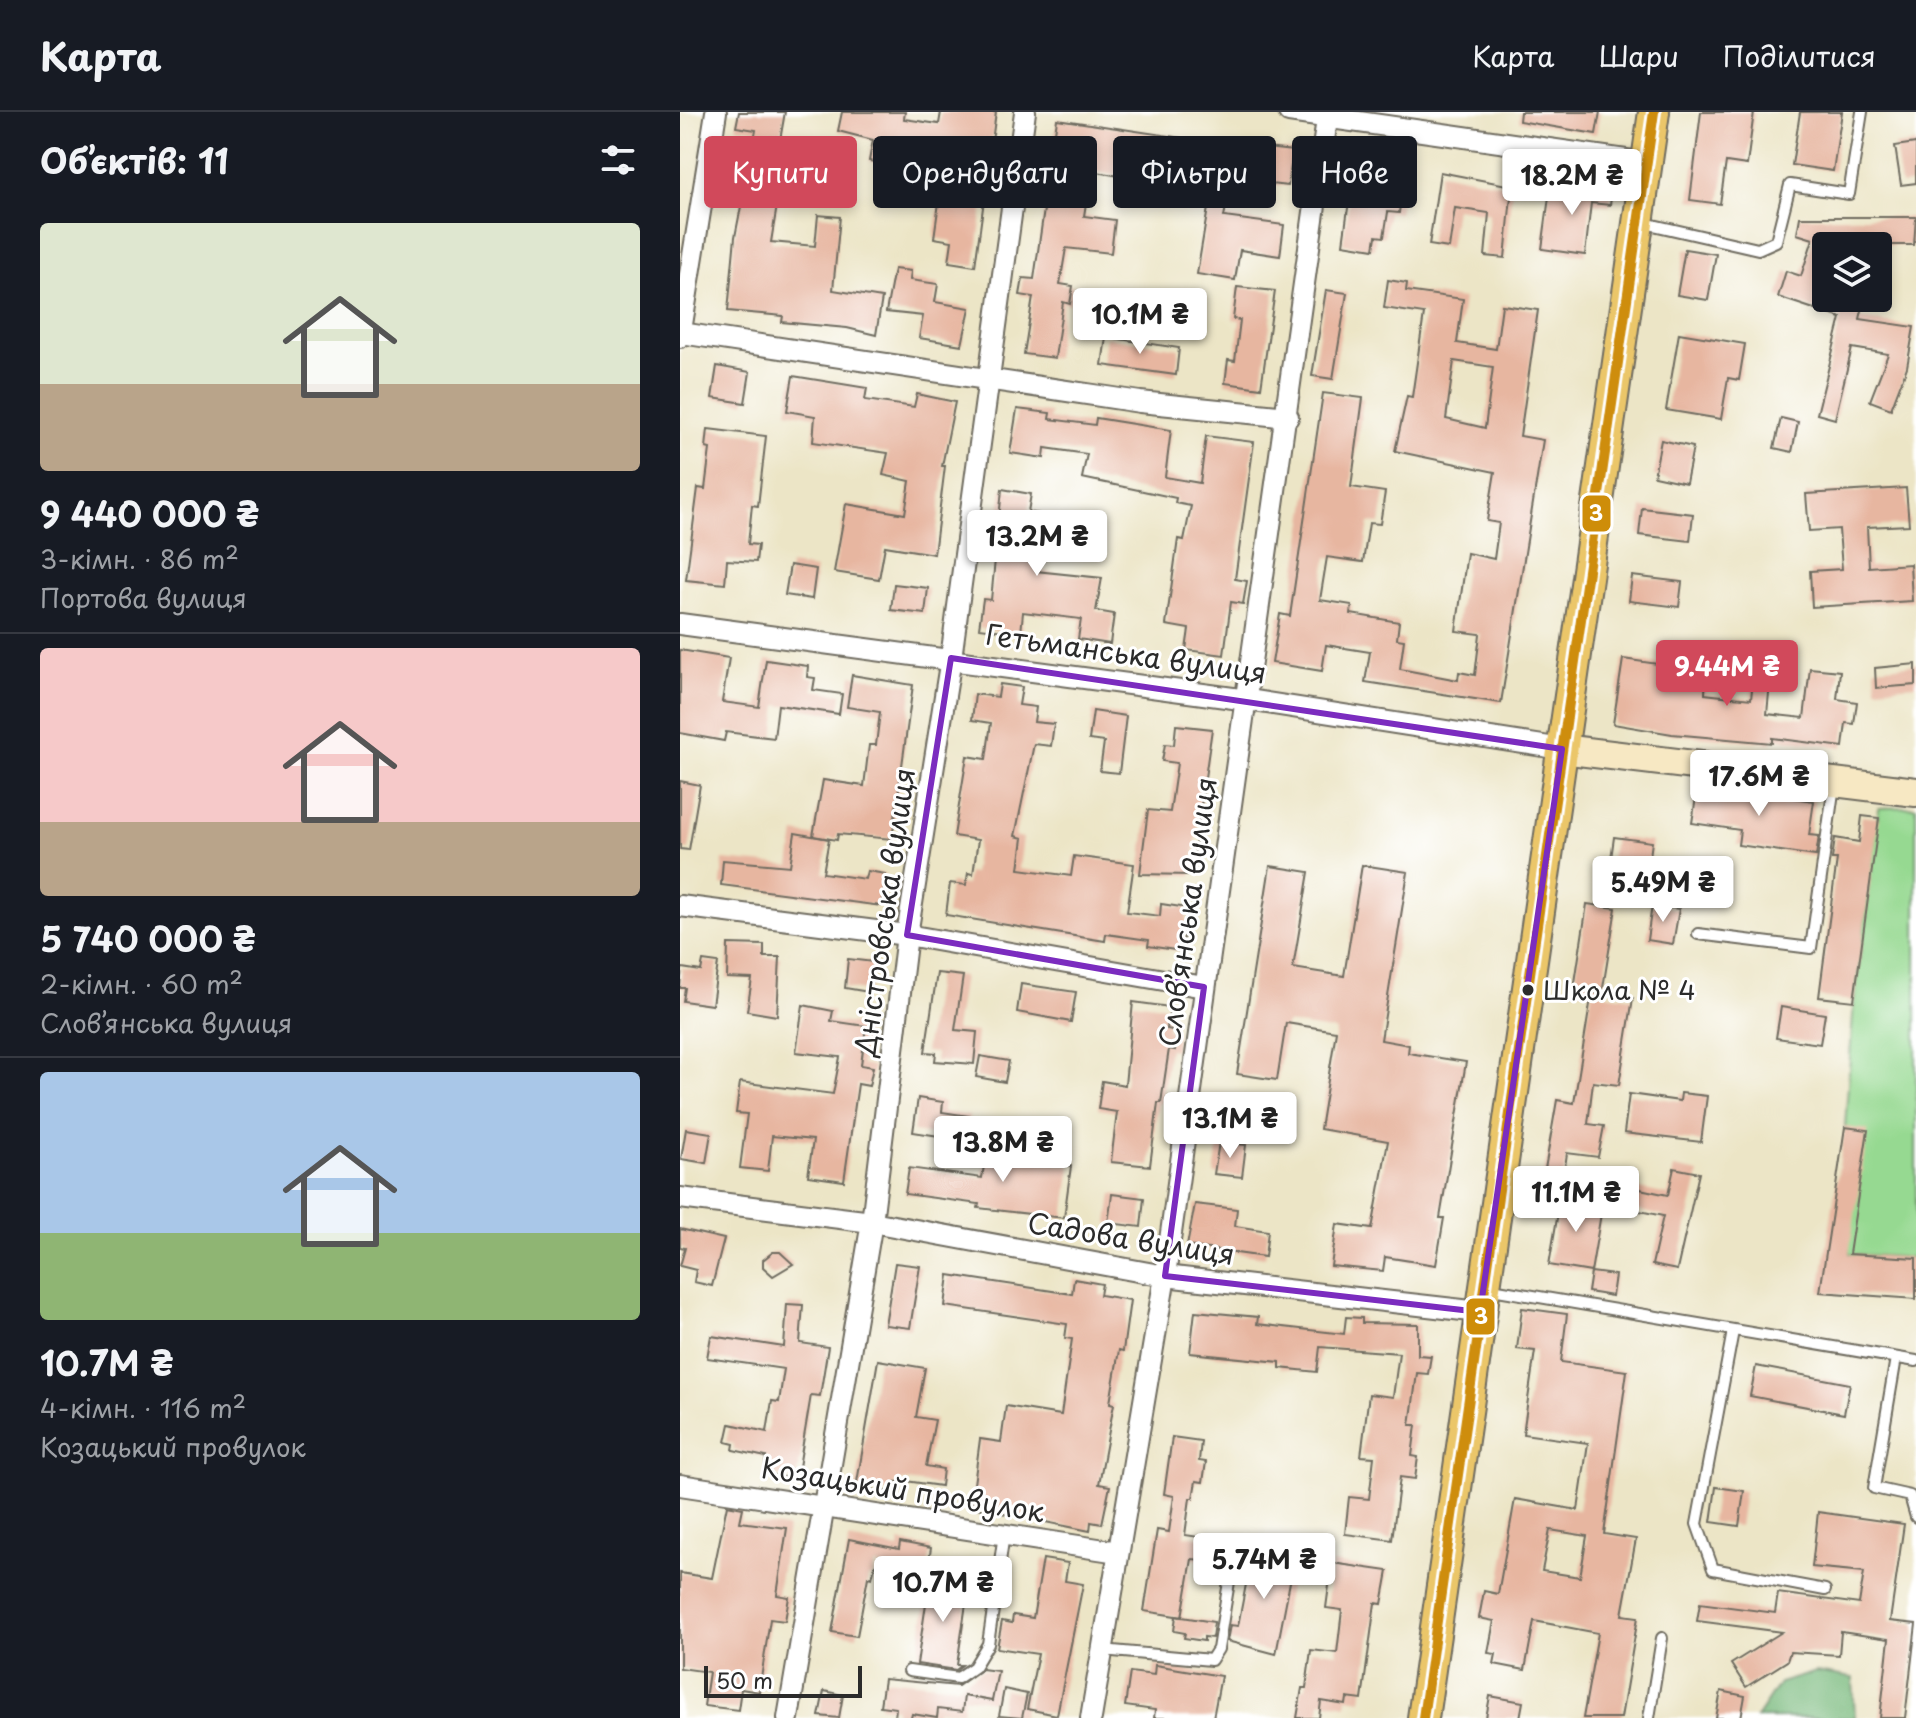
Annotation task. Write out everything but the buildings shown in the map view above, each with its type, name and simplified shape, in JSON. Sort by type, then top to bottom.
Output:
[{"type":"main road","points":[[1423,1718],[1654,112]]},
{"type":"main road","points":[[1562,749],[1916,792]]},
{"type":"street","points":[[716,112],[684,280],[680,335],[990,377],[1140,402],[1288,417]]},
{"type":"street","name":"Дністровська вулиця","points":[[788,1718],[872,1222],[907,935],[951,658],[1025,112]]},
{"type":"street","points":[[1289,112],[1328,115],[1647,163]]},
{"type":"street","name":"Словʼянська вулиця","points":[[1091,1718],[1165,1276],[1328,115]]},
{"type":"street","name":"Гетьманська вулиця","points":[[680,624],[1248,700],[1562,749]]},
{"type":"street","points":[[680,906],[907,935],[1204,987]]},
{"type":"street","name":"Садова вулиця","points":[[680,1198],[872,1222],[1165,1276],[1482,1300]]},
{"type":"street","name":"Козацький провулок","points":[[680,1485],[1118,1552]]},
{"type":"lane","points":[[1638,222],[1758,249],[1776,241],[1790,185],[1849,194],[1862,112]]},
{"type":"lane","points":[[1698,934],[1811,948],[1834,783]]},
{"type":"lane","points":[[1482,1300],[1733,1331],[1916,1361]]},
{"type":"lane","points":[[1733,1331],[1697,1524],[1709,1558],[1713,1569],[1825,1590]]},
{"type":"lane","points":[[1896,1358],[1874,1488],[1910,1496],[1916,1517]]},
{"type":"lane","points":[[909,1671],[958,1678],[980,1659],[988,1644],[1004,1534]]},
{"type":"lane","points":[[1102,1650],[1211,1660],[1218,1649],[1235,1545]]},
{"type":"lane","points":[[1649,1718],[1662,1638]]},
{"type":"highlighted area","points":[[951,658],[1562,749],[1480,1312],[1165,1276],[1204,987],[907,935]]},
{"type":"green space","points":[[1916,807],[1916,1258],[1849,1254],[1845,1127],[1854,1001],[1879,808]]},
{"type":"green space","points":[[1816,1672],[1853,1678],[1855,1718],[1756,1718],[1779,1683]]},
{"type":"transit line","name":"3","points":[[1423,1718],[1654,112]]},
{"type":"place","name":"Школа № 4","points":[[1528,990]]}]
